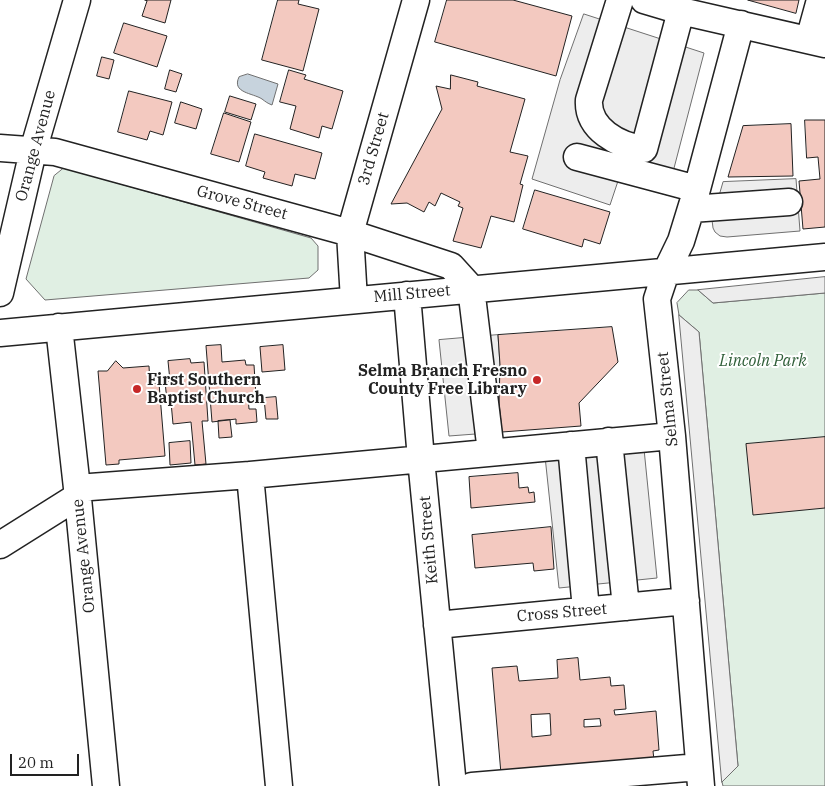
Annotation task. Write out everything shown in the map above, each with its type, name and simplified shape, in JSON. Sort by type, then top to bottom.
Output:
[{"type":"street","name":"Orange Avenue","points":[[0,293],[33,151],[77,0]]},
{"type":"street","name":"3rd Street","points":[[354,300],[350,233],[416,0]]},
{"type":"street","points":[[620,0],[588,106],[594,119],[605,133],[614,140],[632,148],[644,150],[693,8]]},
{"type":"street","points":[[644,0],[693,8],[741,24],[817,42],[820,0]]},
{"type":"street","name":"Selma Street","points":[[700,777],[672,436],[657,299],[666,272],[681,241],[694,199],[741,24]]},
{"type":"street","name":"Grove Street","points":[[0,148],[55,152],[350,233],[451,266],[471,288]]},
{"type":"street","points":[[577,157],[694,199],[789,202]]},
{"type":"street","name":"Mill Street","points":[[0,333],[471,288],[825,257]]},
{"type":"street","points":[[471,288],[491,452]]},
{"type":"street","name":"Keith Street","points":[[408,295],[421,460],[453,786]]},
{"type":"street","name":"Orange Avenue","points":[[59,327],[106,786]]},
{"type":"street","points":[[0,545],[77,492],[672,436]]},
{"type":"street","points":[[609,441],[626,607]]},
{"type":"street","points":[[571,445],[586,610]]},
{"type":"street","points":[[250,475],[279,786]]},
{"type":"street","name":"Cross Street","points":[[437,624],[686,600]]},
{"type":"street","points":[[472,786],[700,777]]},
{"type":"green space","points":[[64,168],[311,238],[318,246],[318,270],[309,278],[45,300],[26,279],[54,176]]},
{"type":"green space","name":"Lincoln Park","points":[[689,290],[698,290],[713,303],[825,293],[825,786],[723,786],[722,782],[738,766],[699,332],[679,315],[677,303]]},
{"type":"shaded area","points":[[584,14],[704,53],[667,195],[618,181],[610,205],[532,179],[560,80]]},
{"type":"shaded area","points":[[248,74],[278,84],[272,105],[240,89],[237,82],[239,77]]},
{"type":"shaded area","points":[[796,179],[800,231],[727,237],[720,236],[715,232],[712,220],[723,182]]},
{"type":"shaded area","points":[[825,277],[825,293],[713,303],[698,290]]},
{"type":"shaded area","points":[[679,315],[699,332],[738,766],[722,782]]},
{"type":"shaded area","points":[[498,335],[500,365],[499,403],[502,432],[449,436],[439,340]]},
{"type":"shaded area","points":[[643,439],[657,578],[559,588],[544,447]]},
{"type":"building","points":[[145,0],[171,0],[165,23],[142,16],[147,1]]},
{"type":"building","points":[[278,0],[299,0],[298,4],[319,9],[303,71],[262,60]]},
{"type":"building","points":[[447,0],[513,0],[572,16],[556,76],[435,42]]},
{"type":"building","points":[[748,0],[799,0],[796,13]]},
{"type":"building","points":[[124,23],[167,36],[157,67],[114,53]]},
{"type":"building","points":[[102,57],[114,60],[109,79],[97,76]]},
{"type":"building","points":[[170,70],[182,74],[176,92],[165,89]]},
{"type":"building","points":[[289,70],[306,75],[304,79],[343,91],[332,129],[322,126],[319,138],[290,129],[296,106],[280,102]]},
{"type":"building","points":[[451,75],[478,82],[477,86],[525,99],[510,152],[528,156],[520,184],[523,185],[514,222],[491,216],[481,248],[453,241],[463,208],[458,206],[460,202],[441,193],[435,206],[429,202],[424,212],[407,203],[391,204],[442,109],[436,86],[450,89]]},
{"type":"building","points":[[129,91],[172,102],[163,135],[150,131],[147,140],[118,132]]},
{"type":"building","points":[[230,96],[256,104],[251,120],[225,112]]},
{"type":"building","points":[[181,102],[202,109],[196,129],[175,123]]},
{"type":"building","points":[[224,113],[251,122],[239,162],[211,154]]},
{"type":"building","points":[[805,120],[825,120],[825,227],[803,229],[799,181],[820,179],[818,157],[807,158]]},
{"type":"building","points":[[791,124],[793,176],[728,177],[743,126]]},
{"type":"building","points":[[255,134],[322,153],[315,179],[295,174],[292,186],[263,178],[265,172],[246,166]]},
{"type":"building","points":[[535,190],[610,212],[600,244],[584,239],[582,247],[523,229]]},
{"type":"building","points":[[612,327],[618,362],[579,403],[581,426],[502,432],[499,403],[500,365],[498,335]]},
{"type":"building","points":[[221,345],[222,362],[245,360],[246,365],[254,365],[256,396],[248,396],[249,409],[256,409],[257,422],[236,424],[236,419],[212,422],[206,346]]},
{"type":"building","points":[[283,345],[285,370],[262,372],[260,347]]},
{"type":"building","points":[[190,359],[191,363],[204,362],[208,421],[202,421],[206,464],[195,465],[191,422],[173,424],[171,402],[167,402],[165,381],[170,381],[168,361]]},
{"type":"building","points":[[116,361],[123,368],[149,366],[150,384],[159,383],[165,456],[119,460],[119,464],[106,465],[98,371],[107,371]]},
{"type":"building","points":[[276,397],[278,419],[266,419],[264,398]]},
{"type":"building","points":[[230,420],[232,437],[219,438],[218,421]]},
{"type":"building","points":[[825,437],[825,508],[753,515],[746,444]]},
{"type":"building","points":[[190,441],[191,463],[170,465],[169,443]]},
{"type":"building","points":[[518,473],[519,488],[528,487],[529,493],[534,492],[535,502],[471,508],[469,477]]},
{"type":"building","points":[[551,527],[554,569],[534,571],[533,563],[475,568],[472,535]]},
{"type":"building","points":[[578,658],[580,680],[610,677],[611,686],[624,685],[626,709],[614,710],[615,715],[656,711],[659,750],[653,751],[654,760],[501,774],[492,668],[517,666],[519,681],[558,678],[557,660]],"holes":[[[550,714],[551,735],[532,737],[531,715]],[[600,719],[601,726],[584,727],[584,720]]]},
{"type":"place","name":"Selma Branch Fresno County Free Library","points":[[537,380]]},
{"type":"place","name":"First Southern Baptist Church","points":[[137,389]]}]
